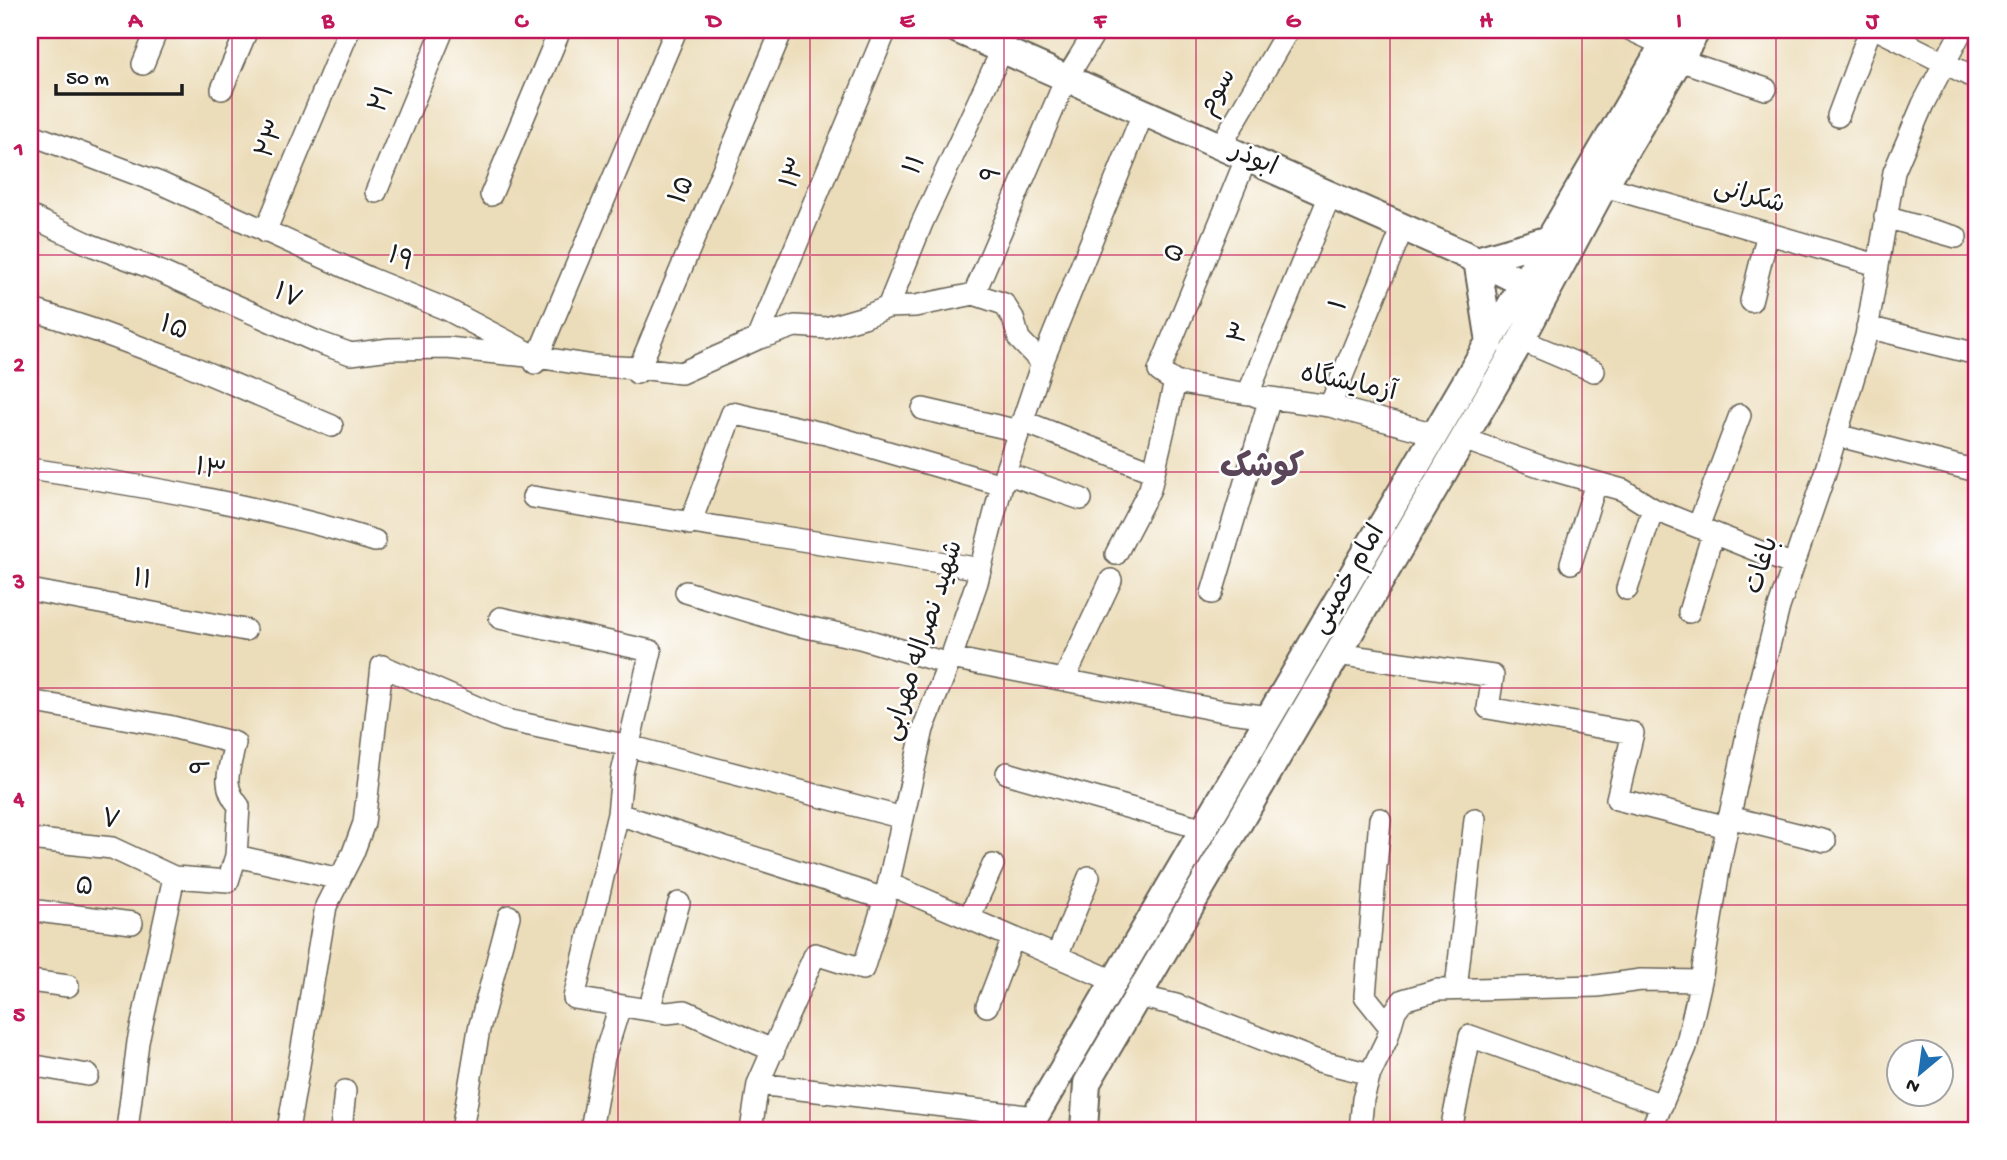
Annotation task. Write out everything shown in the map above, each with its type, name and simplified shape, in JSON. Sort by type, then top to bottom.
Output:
[{"type":"main road","name":"امام خمینی","points":[[1084,1130],[1087,1083],[1521,340],[1549,239],[1671,45],[1697,30]]},
{"type":"main road","name":"ابوذر","points":[[980,35],[1066,79],[1477,260],[1535,289]]},
{"type":"main road","name":"امام خمینی","points":[[1031,1124],[1490,342],[1535,289],[1604,186],[1671,45]]},
{"type":"main road","points":[[1490,342],[1477,260],[1549,239]]},
{"type":"street","points":[[143,64],[157,30]]},
{"type":"street","points":[[222,89],[247,30]]},
{"type":"street","name":"۲۳","points":[[265,232],[349,30]]},
{"type":"street","name":"۲۱","points":[[376,192],[443,30]]},
{"type":"street","points":[[491,195],[560,30]]},
{"type":"street","points":[[536,360],[676,30]]},
{"type":"street","name":"۱۵","points":[[638,370],[782,30]]},
{"type":"street","name":"۱۳","points":[[757,339],[886,30]]},
{"type":"street","name":"۹","points":[[974,294],[1066,79],[1096,30]]},
{"type":"street","name":"سوم","points":[[1220,147],[1288,30]]},
{"type":"street","points":[[1631,30],[1671,45],[1766,89]]},
{"type":"street","points":[[1838,116],[1878,30],[1977,79]]},
{"type":"street","name":"باغات","points":[[1651,1130],[1686,1047],[1701,981],[1728,822],[1751,716],[1779,607],[1836,435],[1867,327],[1895,172],[1923,104],[1962,30]]},
{"type":"street","name":"۱۱","points":[[888,307],[922,223],[980,35]]},
{"type":"street","name":"شهید نصراله مهرابی","points":[[751,1130],[758,1084],[816,954],[863,969],[887,892],[923,729],[950,661],[980,569],[1020,426],[1042,363],[1143,113]]},
{"type":"street","name":"۱۹","points":[[30,134],[160,183],[265,232],[448,310],[536,360],[681,373],[757,339],[795,326],[826,328],[888,307],[915,306],[974,294]]},
{"type":"street","name":"۵","points":[[1167,377],[1246,159]]},
{"type":"street","name":"شکرانی","points":[[1604,186],[1877,265]]},
{"type":"street","name":"۳","points":[[1248,394],[1330,195]]},
{"type":"street","name":"۱۷","points":[[30,216],[90,245],[152,268],[315,341],[351,354],[390,349],[447,348],[536,360]]},
{"type":"street","points":[[1885,217],[1956,237]]},
{"type":"street","name":"۱","points":[[1330,406],[1403,228]]},
{"type":"street","points":[[1751,301],[1768,233]]},
{"type":"street","points":[[974,294],[1004,304],[1013,318],[1019,339],[1042,363]]},
{"type":"street","name":"۱۵","points":[[30,309],[186,364],[332,426]]},
{"type":"street","points":[[1867,327],[1977,354]]},
{"type":"street","points":[[1521,340],[1594,371]]},
{"type":"street","points":[[1116,554],[1150,489],[1167,416],[1167,377],[1248,394]]},
{"type":"street","name":"آزمایشگاه","points":[[1248,394],[1330,406],[1435,434]]},
{"type":"street","points":[[1212,593],[1270,398]]},
{"type":"street","points":[[923,409],[1020,426],[1154,472]]},
{"type":"street","points":[[690,524],[733,413],[1081,499]]},
{"type":"street","points":[[1689,612],[1706,530],[1740,415]]},
{"type":"street","points":[[1836,435],[1977,471]]},
{"type":"street","points":[[1463,439],[1623,490],[1653,509],[1793,565]]},
{"type":"street","name":"۱۳","points":[[30,469],[113,481],[274,516],[312,521],[375,541]]},
{"type":"street","points":[[1571,563],[1596,483]]},
{"type":"street","points":[[533,497],[980,569]]},
{"type":"street","points":[[1627,589],[1653,509]]},
{"type":"street","points":[[1064,680],[1111,580]]},
{"type":"street","name":"۱۱","points":[[30,590],[245,630]]},
{"type":"street","points":[[686,592],[791,624],[950,661],[1270,716]]},
{"type":"street","points":[[500,618],[651,651],[622,773],[618,814],[574,998],[667,1013],[685,1011],[775,1051]]},
{"type":"street","points":[[1337,654],[1493,676],[1488,708],[1633,733],[1616,799],[1825,841]]},
{"type":"street","points":[[288,1130],[326,906],[364,823],[382,666],[506,720],[629,746],[904,818]]},
{"type":"street","name":"۹","points":[[30,701],[168,726],[235,743],[226,783],[239,806],[236,856]]},
{"type":"street","points":[[1007,773],[1204,829]]},
{"type":"street","points":[[618,814],[969,918],[1114,981]]},
{"type":"street","points":[[1380,819],[1365,996],[1390,1027]]},
{"type":"street","points":[[1456,989],[1475,819]]},
{"type":"street","name":"۷","points":[[30,839],[112,848],[174,877]]},
{"type":"street","points":[[127,1130],[138,1042],[174,877],[228,881],[236,856],[340,879]]},
{"type":"street","points":[[969,918],[993,865]]},
{"type":"street","points":[[1057,957],[1089,877]]},
{"type":"street","points":[[649,1010],[679,903]]},
{"type":"street","name":"۵","points":[[30,910],[132,923]]},
{"type":"street","points":[[462,1130],[478,1029],[509,916]]},
{"type":"street","points":[[987,1006],[1013,938]]},
{"type":"street","points":[[1360,1130],[1363,1099],[1370,1074],[1395,1011],[1403,1000],[1437,990],[1597,986],[1642,980],[1701,981]]},
{"type":"street","points":[[30,981],[68,986]]},
{"type":"street","points":[[1137,996],[1200,1014],[1315,1060],[1370,1074]]},
{"type":"street","points":[[592,1130],[604,1057],[620,1006]]},
{"type":"street","points":[[1451,1130],[1470,1036],[1662,1105]]},
{"type":"street","points":[[30,1065],[88,1075]]},
{"type":"street","points":[[758,1084],[1031,1124]]},
{"type":"street","points":[[341,1130],[345,1091]]},
{"type":"district","name":"کوشک","points":[[1262,470]]}]
